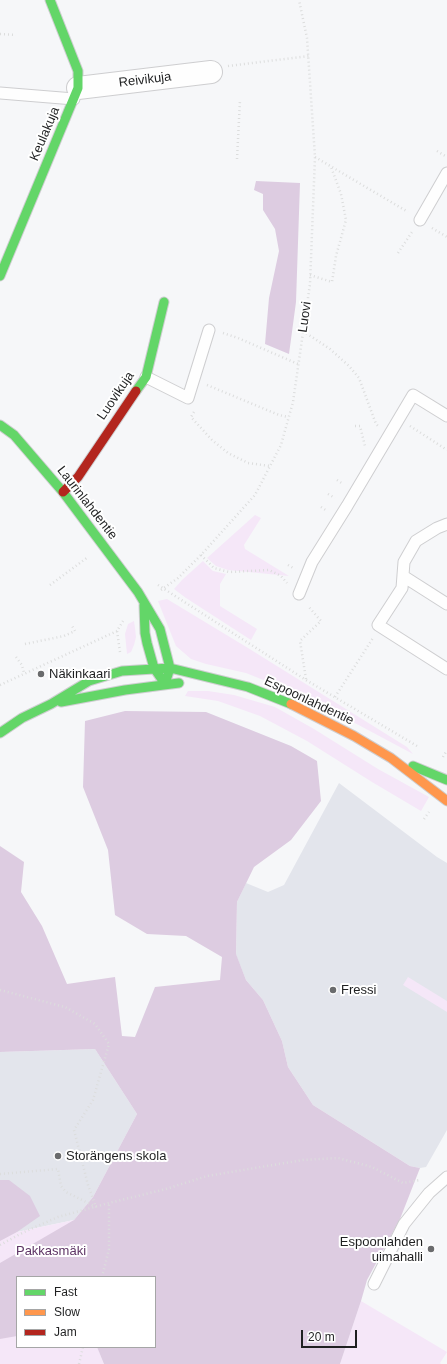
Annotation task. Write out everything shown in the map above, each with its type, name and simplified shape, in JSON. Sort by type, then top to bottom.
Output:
[{"type":"street","name":"Keulakuja","points":[[0,276],[76,93],[78,71],[50,0]]},
{"type":"street","name":"Reivikuja","points":[[76,93],[211,72]]},
{"type":"street","name":"Luovikuja","points":[[63,492],[78,477],[146,377],[164,302]]},
{"type":"street","name":"Laurinlahdentie","points":[[0,425],[14,435],[63,492],[138,592],[160,629],[170,668]]},
{"type":"street","name":"Laurinlahdentie","points":[[144,604],[145,634],[154,668],[165,684]]},
{"type":"street","name":"Espoonlahdentie","points":[[0,733],[22,718],[51,704],[89,681],[122,671],[170,668],[248,687],[295,706],[354,736],[391,758],[447,801]]},
{"type":"street","points":[[165,684],[170,668]]},
{"type":"street","name":"Espoonlahdentie","points":[[51,704],[165,684],[212,679]]},
{"type":"street","name":"Espoonlahdentie","points":[[391,758],[447,780]]},
{"type":"lane","points":[[0,93],[76,93]]},
{"type":"lane","points":[[420,220],[447,173]]},
{"type":"lane","points":[[146,377],[188,398],[209,330]]},
{"type":"lane","points":[[299,594],[312,562],[413,395],[447,416]]},
{"type":"lane","points":[[447,524],[437,528],[416,541],[404,562],[402,588],[378,625],[447,669]]},
{"type":"lane","points":[[403,576],[447,604]]},
{"type":"lane","points":[[374,1284],[404,1224],[429,1193],[447,1177]]},
{"type":"path","name":"Luovi","points":[[299,0],[309,56],[315,157],[310,275],[293,402],[281,445],[255,495],[178,578],[163,588],[306,680]]},
{"type":"path","points":[[0,34],[16,35]]},
{"type":"path","points":[[211,72],[222,66],[309,56]]},
{"type":"path","points":[[237,159],[240,100]]},
{"type":"path","points":[[437,151],[447,156]]},
{"type":"path","points":[[315,157],[447,237]]},
{"type":"path","points":[[310,275],[332,282],[336,256],[346,220],[341,194],[331,167]]},
{"type":"path","points":[[398,253],[420,220]]},
{"type":"path","points":[[303,331],[330,349],[349,366],[359,378],[376,424],[390,434]]},
{"type":"path","points":[[238,338],[298,364]]},
{"type":"path","points":[[193,379],[288,418]]},
{"type":"path","points":[[188,398],[200,403],[191,417],[212,440],[228,453],[248,463],[270,466]]},
{"type":"path","points":[[399,419],[447,450]]},
{"type":"path","points":[[50,585],[92,554]]},
{"type":"path","points":[[200,555],[214,568],[229,572],[269,570],[281,576],[299,594],[321,621],[300,641],[306,680],[421,748]]},
{"type":"path","points":[[25,644],[64,636],[75,631],[71,624]]},
{"type":"path","points":[[335,697],[374,635],[378,625]]},
{"type":"path","points":[[0,685],[117,632]]},
{"type":"path","points":[[16,657],[22,665],[24,674]]},
{"type":"path","points":[[0,990],[65,1007],[95,1024],[109,1044],[93,1100],[74,1130],[88,1185],[96,1207]]},
{"type":"path","points":[[0,1245],[24,1232],[58,1217],[166,1189],[207,1176],[303,1160],[338,1158],[372,1167],[403,1183],[425,1180]]},
{"type":"path","points":[[0,1174],[58,1169],[61,1186],[66,1192],[96,1207]]},
{"type":"path","points":[[102,1276],[109,1249],[109,1203]]},
{"type":"path","points":[[79,1364],[83,1348]]},
{"type":"shaded area","points":[[255,515],[261,518],[244,545],[245,549],[289,576],[228,570],[216,566],[207,558]]},
{"type":"shaded area","points":[[203,561],[213,571],[226,574],[220,584],[220,606],[257,629],[251,640],[174,589]]},
{"type":"shaded area","points":[[167,599],[407,747],[413,754],[353,722],[266,681],[246,673],[191,659],[176,646],[158,601]]},
{"type":"shaded area","points":[[134,621],[136,637],[131,652],[127,654],[125,634],[128,624]]},
{"type":"shaded area","points":[[188,691],[208,691],[234,695],[275,707],[314,729],[378,769],[429,797],[421,811],[307,741],[260,716],[218,701],[185,696]]},
{"type":"shaded area","points":[[339,783],[447,863],[447,1130],[426,1167],[420,1168],[410,1166],[313,1105],[288,1067],[282,1041],[263,1000],[246,980],[236,955],[237,902],[246,883],[268,892],[284,885]]},
{"type":"shaded area","points":[[408,977],[447,1001],[447,1012],[403,985]]},
{"type":"shaded area","name":"Storängens skola","points":[[95,1049],[137,1114],[93,1197],[74,1220],[17,1232],[0,1239],[0,1052]]},
{"type":"shaded area","name":"Pakkasmäki","points":[[74,1220],[18,1276],[16,1276],[16,1348],[97,1348],[104,1364],[0,1364],[0,1239],[17,1232]]},
{"type":"shaded area","points":[[361,1301],[447,1352],[440,1363],[441,1364],[340,1364]]},
{"type":"green space","points":[[256,181],[300,183],[296,302],[289,354],[265,344],[269,298],[279,251],[275,229],[263,210],[263,194],[254,190]]},
{"type":"green space","points":[[125,711],[206,712],[291,746],[317,761],[321,801],[291,840],[254,867],[237,902],[236,954],[246,980],[263,1000],[282,1041],[288,1067],[313,1105],[410,1166],[420,1168],[400,1219],[367,1280],[340,1364],[104,1364],[97,1348],[156,1348],[156,1276],[16,1276],[16,1336],[0,1339],[0,1263],[74,1220],[93,1197],[137,1114],[95,1049],[0,1052],[0,846],[24,862],[21,892],[42,926],[67,984],[115,977],[122,1036],[135,1037],[155,987],[220,980],[222,957],[186,936],[147,934],[115,915],[108,850],[83,787],[85,721]]},
{"type":"green space","points":[[0,1180],[9,1180],[30,1196],[40,1216],[17,1232],[0,1241]]},
{"type":"traffic: fast","points":[[0,276],[78,88],[78,71],[50,0]]},
{"type":"traffic: fast","points":[[136,391],[146,377],[164,302]]},
{"type":"traffic: fast","points":[[0,425],[14,435],[63,492],[138,592],[160,629],[170,668],[165,684]]},
{"type":"traffic: fast","points":[[144,605],[145,633],[147,643],[154,668],[163,681]]},
{"type":"traffic: fast","points":[[0,733],[22,718],[51,704],[89,681],[122,671],[170,668],[248,687],[291,704]]},
{"type":"traffic: fast","points":[[61,702],[125,690],[179,683]]},
{"type":"traffic: fast","points":[[413,766],[447,780]]},
{"type":"traffic: slow","points":[[291,704],[354,736],[391,758],[447,801]]},
{"type":"traffic: jam","points":[[63,492],[78,477],[136,391]]},
{"type":"place","name":"Näkinkaari","points":[[41,674]]},
{"type":"place","name":"Fressi","points":[[333,990]]},
{"type":"place","name":"Storängens skola","points":[[58,1156]]},
{"type":"place","name":"Espoonlahden uimahalli","points":[[431,1249]]}]
